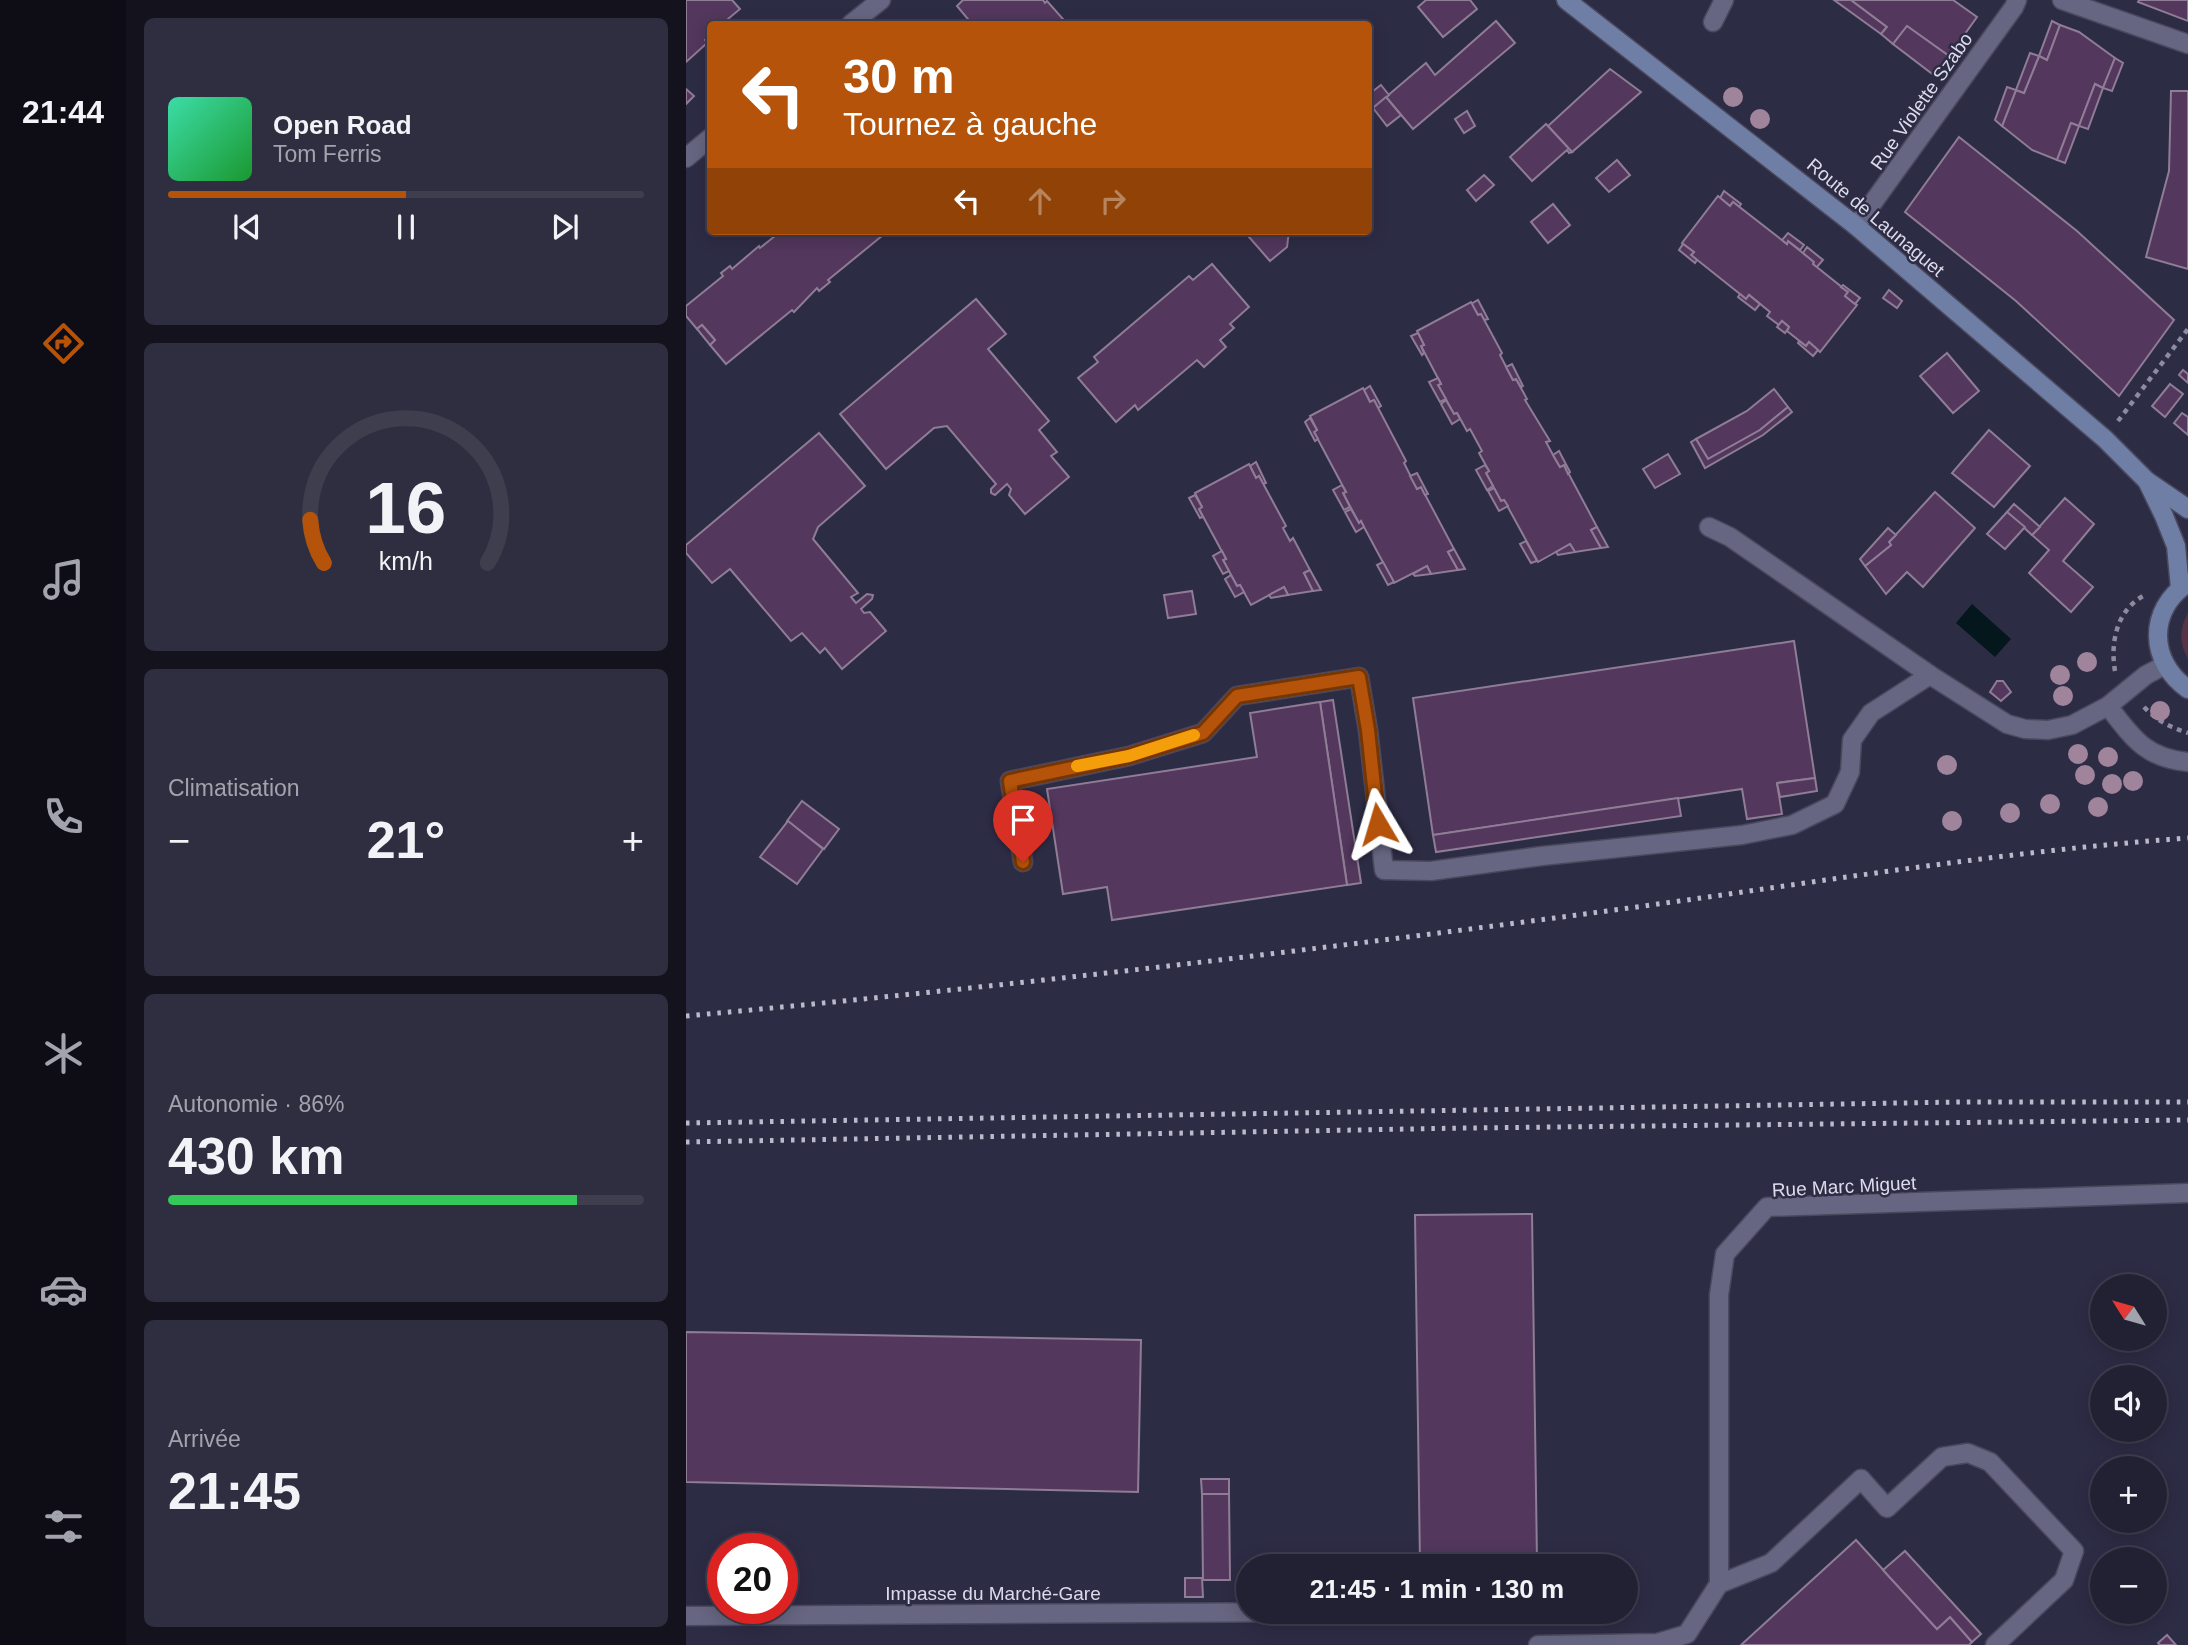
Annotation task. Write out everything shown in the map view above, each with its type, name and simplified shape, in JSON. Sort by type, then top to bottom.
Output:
[{"type":"main road","name":"Route de Launaguet","points":[[1566,0],[1856,226],[2105,439],[2147,481],[2188,509]]},
{"type":"main road","name":"Route de Launaguet","points":[[2147,481],[2176,546],[2184,585]]},
{"type":"main road","points":[[2184,585],[2168,603],[2158,634],[2159,650],[2165,665],[2176,681],[2188,690]]},
{"type":"street","points":[[855,21],[881,0]]},
{"type":"street","points":[[1713,22],[1724,0]]},
{"type":"street","name":"Rue Violette Szabo","points":[[1856,226],[2017,0]]},
{"type":"street","points":[[2062,0],[2188,44]]},
{"type":"street","points":[[686,158],[707,140]]},
{"type":"street","points":[[1709,527],[1730,537],[1930,675],[2007,724],[2025,729],[2048,730],[2072,725],[2108,706],[2146,675],[2165,665]]},
{"type":"street","points":[[1023,862],[1010,781],[1129,756],[1203,733],[1237,696],[1359,677],[1368,730],[1384,870],[1431,871],[1542,856],[1742,835],[1792,825],[1835,804],[1850,772],[1852,740],[1871,713],[1930,675]]},
{"type":"street","points":[[2108,706],[2147,751],[2168,760],[2188,762]]},
{"type":"street","name":"Rue Marc Miguet","points":[[1720,1584],[1718,1295],[1725,1254],[1768,1207],[2188,1193]]},
{"type":"street","points":[[1538,1645],[1656,1644],[1687,1634],[1720,1584],[1771,1563],[1861,1479],[1887,1508],[1942,1457],[1968,1453],[1990,1462],[2074,1552],[2064,1580],[1995,1645]]},
{"type":"street","name":"Impasse du Marché-Gare","points":[[686,1616],[1236,1612]]},
{"type":"path","points":[[2105,439],[2188,329]]},
{"type":"path","points":[[2116,677],[2112,654],[2117,626],[2127,607],[2144,594],[2168,603]]},
{"type":"path","points":[[2142,705],[2154,718],[2167,726],[2188,733]]},
{"type":"shaded area","points":[[1972,604],[2011,639],[1995,657],[1956,623]]},
{"type":"shaded area","points":[[2188,613],[2188,659],[2181,636]]},
{"type":"building","points":[[686,0],[732,0],[740,9],[726,21],[707,21],[707,43],[686,62]]},
{"type":"building","points":[[963,0],[1043,0],[1063,19],[970,21],[957,6]]},
{"type":"building","points":[[1426,0],[1470,0],[1477,9],[1443,37],[1418,7]]},
{"type":"building","points":[[1834,0],[1851,0],[1887,27],[1881,34]]},
{"type":"building","points":[[1851,0],[1953,0],[1977,17],[1949,56],[1907,26],[1893,44],[1881,34],[1887,27]]},
{"type":"building","points":[[2188,0],[2188,21],[2138,2]]},
{"type":"building","points":[[1496,21],[1515,43],[1413,129],[1386,97],[1426,63],[1435,75]]},
{"type":"building","points":[[2052,21],[2060,25],[2047,60],[2039,56]]},
{"type":"building","points":[[2060,25],[2079,32],[2115,58],[2103,88],[2095,84],[2079,126],[2071,123],[2057,160],[2032,150],[2002,126],[2016,90],[2024,93],[2039,56],[2047,60]]},
{"type":"building","points":[[1907,26],[1949,56],[1935,76],[1893,44]]},
{"type":"building","points":[[2030,53],[2039,56],[2024,93],[2016,90]]},
{"type":"building","points":[[2115,58],[2123,63],[2112,91],[2103,88]]},
{"type":"building","points":[[1610,69],[1641,92],[1572,152],[1548,126]]},
{"type":"building","points":[[2095,84],[2103,88],[2088,129],[2079,126]]},
{"type":"building","points":[[1381,85],[1389,95],[1373,108],[1372,92]]},
{"type":"building","points":[[2007,87],[2016,90],[2002,126],[1995,120]]},
{"type":"building","points":[[686,89],[694,96],[686,104]]},
{"type":"building","points":[[2171,91],[2188,91],[2188,269],[2146,257],[2169,171]]},
{"type":"building","points":[[1386,97],[1401,115],[1387,126],[1373,108]]},
{"type":"building","points":[[1467,111],[1475,126],[1464,133],[1455,119]]},
{"type":"building","points":[[2071,123],[2079,126],[2065,163],[2057,160]]},
{"type":"building","points":[[1546,124],[1572,152],[1567,150],[1532,181],[1510,157]]},
{"type":"building","points":[[1959,137],[2077,231],[2174,320],[2119,396],[2016,301],[1905,212]]},
{"type":"building","points":[[1617,160],[1630,175],[1609,192],[1596,178]]},
{"type":"building","points":[[1484,175],[1494,185],[1476,201],[1467,190]]},
{"type":"building","points":[[1724,191],[1741,204],[1739,207],[1733,202],[1730,206],[1720,198]]},
{"type":"building","points":[[1718,196],[1730,206],[1733,202],[1787,244],[1788,241],[1848,292],[1845,296],[1857,305],[1820,352],[1809,342],[1806,346],[1787,331],[1789,327],[1782,321],[1779,325],[1767,316],[1770,312],[1749,295],[1746,299],[1691,255],[1694,252],[1682,243]]},
{"type":"building","points":[[1553,204],[1570,225],[1548,243],[1531,222]]},
{"type":"building","points":[[1788,233],[1804,245],[1800,250],[1782,240]]},
{"type":"building","points":[[883,235],[828,280],[830,282],[819,291],[817,288],[794,312],[792,310],[726,364],[710,345],[715,340],[702,325],[697,329],[686,316],[686,306],[723,276],[721,273],[730,266],[732,269],[775,236]]},
{"type":"building","points":[[1288,235],[1287,247],[1270,261],[1249,237]]},
{"type":"building","points":[[1683,244],[1694,252],[1691,255],[1697,260],[1695,263],[1679,250]]},
{"type":"building","points":[[1807,247],[1823,260],[1817,267],[1803,253]]},
{"type":"building","points":[[1212,264],[1249,307],[1230,324],[1234,328],[1220,340],[1226,347],[1204,367],[1197,360],[1138,410],[1135,405],[1116,422],[1078,378],[1098,362],[1094,357],[1189,276],[1193,280]]},
{"type":"building","points":[[1843,285],[1860,298],[1855,304],[1845,296],[1848,292],[1841,287]]},
{"type":"building","points":[[1889,290],[1902,301],[1897,308],[1883,298]]},
{"type":"building","points":[[1740,294],[1746,299],[1749,295],[1760,304],[1755,310],[1738,297]]},
{"type":"building","points":[[976,299],[1006,334],[988,349],[1049,421],[1039,430],[1057,452],[1051,456],[1069,477],[1025,514],[1009,495],[1011,489],[1007,484],[995,495],[991,493],[996,484],[947,426],[934,428],[886,469],[840,414]]},
{"type":"building","points":[[1478,300],[1488,319],[1484,320],[1481,314],[1478,315],[1471,304]]},
{"type":"building","points":[[1471,302],[1478,315],[1481,314],[1513,380],[1516,379],[1527,399],[1525,400],[1550,441],[1546,442],[1553,455],[1560,467],[1564,465],[1597,527],[1591,530],[1601,548],[1575,552],[1570,544],[1538,562],[1486,473],[1489,471],[1479,453],[1482,451],[1470,429],[1467,431],[1457,413],[1454,414],[1438,385],[1441,384],[1421,346],[1424,345],[1417,331]]},
{"type":"building","points":[[1782,321],[1789,327],[1785,333],[1777,327]]},
{"type":"building","points":[[702,325],[715,340],[710,345],[697,329]]},
{"type":"building","points":[[1418,333],[1424,345],[1421,346],[1424,353],[1422,355],[1411,336]]},
{"type":"building","points":[[1799,341],[1806,346],[1809,342],[1818,350],[1813,356]]},
{"type":"building","points":[[1947,353],[1979,391],[1953,413],[1920,376]]},
{"type":"building","points":[[1512,364],[1523,386],[1521,387],[1516,379],[1513,380],[1506,367]]},
{"type":"building","points":[[2183,370],[2188,374],[2188,383],[2179,375]]},
{"type":"building","points":[[1438,378],[1441,384],[1438,385],[1446,399],[1440,402],[1429,382]]},
{"type":"building","points":[[2170,384],[2183,394],[2165,417],[2152,406]]},
{"type":"building","points":[[1370,386],[1381,406],[1378,408],[1374,400],[1370,402],[1364,390]]},
{"type":"building","points":[[1363,388],[1370,402],[1374,400],[1406,461],[1404,463],[1417,489],[1421,487],[1454,549],[1448,552],[1458,570],[1431,574],[1427,566],[1394,583],[1343,493],[1346,492],[1314,432],[1317,430],[1310,416]]},
{"type":"building","points":[[1774,389],[1788,407],[1760,430],[1708,459],[1696,439],[1747,411]]},
{"type":"building","points":[[1446,400],[1460,419],[1452,424],[1441,404]]},
{"type":"building","points":[[1788,407],[1792,412],[1763,435],[1705,468],[1691,442],[1696,439],[1708,459],[1760,430]]},
{"type":"building","points":[[2182,413],[2188,417],[2188,435],[2174,423]]},
{"type":"building","points":[[1310,418],[1317,430],[1314,432],[1318,439],[1315,441],[1305,422]]},
{"type":"building","points":[[1989,430],[2030,466],[1994,507],[1952,473]]},
{"type":"building","points":[[819,433],[865,486],[818,527],[813,539],[858,593],[851,597],[856,603],[867,594],[873,595],[861,609],[864,613],[870,612],[886,631],[842,669],[825,648],[820,653],[802,633],[791,641],[730,569],[712,583],[686,553],[686,545]]},
{"type":"building","points":[[1559,451],[1570,472],[1568,474],[1564,465],[1560,467],[1553,455]]},
{"type":"building","points":[[1668,454],[1680,474],[1655,488],[1643,469]]},
{"type":"building","points":[[1256,462],[1266,483],[1263,484],[1259,476],[1256,478],[1250,466]]},
{"type":"building","points":[[1249,464],[1256,478],[1259,476],[1286,526],[1283,528],[1290,541],[1293,538],[1310,570],[1304,573],[1313,591],[1288,595],[1284,587],[1251,605],[1223,560],[1226,559],[1199,509],[1202,507],[1195,493]]},
{"type":"building","points":[[1485,465],[1493,486],[1487,490],[1476,470]]},
{"type":"building","points":[[1417,473],[1428,494],[1425,495],[1421,487],[1417,489],[1410,476]]},
{"type":"building","points":[[1342,485],[1350,507],[1344,510],[1333,490]]},
{"type":"building","points":[[1494,488],[1501,501],[1504,500],[1508,506],[1499,511],[1488,491]]},
{"type":"building","points":[[1935,492],[1975,528],[1923,587],[1907,572],[1886,594],[1865,566],[1891,545],[1889,542]]},
{"type":"building","points":[[1195,495],[1202,507],[1199,509],[1203,517],[1200,518],[1189,498]]},
{"type":"building","points":[[2065,498],[2094,524],[2063,561],[2093,587],[2071,612],[2029,573],[2049,550],[2032,535]]},
{"type":"building","points":[[2014,504],[2040,527],[2032,535],[2007,512]]},
{"type":"building","points":[[1351,509],[1364,527],[1356,532],[1345,512]]},
{"type":"building","points":[[2007,512],[2025,527],[2005,549],[1987,534]]},
{"type":"building","points":[[1597,527],[1608,547],[1601,548],[1591,530]]},
{"type":"building","points":[[1888,528],[1896,535],[1889,542],[1891,545],[1865,566],[1860,559]]},
{"type":"building","points":[[1526,541],[1537,561],[1531,563],[1520,544]]},
{"type":"building","points":[[1570,544],[1575,552],[1558,555],[1556,552]]},
{"type":"building","points":[[1454,549],[1465,569],[1458,570],[1448,552]]},
{"type":"building","points":[[1222,551],[1229,571],[1223,574],[1213,556]]},
{"type":"building","points":[[1383,562],[1394,582],[1388,585],[1377,565]]},
{"type":"building","points":[[1427,566],[1431,574],[1413,574]]},
{"type":"building","points":[[1310,570],[1321,590],[1313,591],[1304,573]]},
{"type":"building","points":[[1231,575],[1244,592],[1235,597],[1225,579]]},
{"type":"building","points":[[1284,587],[1288,595],[1271,598],[1269,595]]},
{"type":"building","points":[[1192,591],[1196,614],[1168,618],[1164,595]]},
{"type":"building","points":[[1794,641],[1815,778],[1777,783],[1782,814],[1747,819],[1742,789],[1433,835],[1413,698]]},
{"type":"building","points":[[1997,681],[2003,681],[2011,692],[2001,701],[1990,692]]},
{"type":"building","points":[[1333,700],[1361,883],[1347,885],[1320,702]]},
{"type":"building","points":[[1320,702],[1347,885],[1112,920],[1107,887],[1063,894],[1047,789],[1257,757],[1250,713]]},
{"type":"building","points":[[1815,778],[1817,791],[1780,797],[1777,783]]},
{"type":"building","points":[[1678,798],[1681,816],[1436,852],[1433,835]]},
{"type":"building","points":[[802,801],[839,829],[824,849],[787,821]]},
{"type":"building","points":[[788,821],[823,849],[797,884],[760,857]]},
{"type":"building","points":[[1532,1214],[1537,1554],[1420,1554],[1415,1215]]},
{"type":"building","points":[[686,1332],[1141,1340],[1138,1492],[686,1482]]},
{"type":"building","points":[[1201,1479],[1229,1479],[1229,1494],[1202,1494]]},
{"type":"building","points":[[1202,1494],[1229,1494],[1230,1580],[1203,1580]]},
{"type":"building","points":[[1856,1540],[1937,1629],[1950,1617],[1972,1642],[1969,1645],[1741,1645]]},
{"type":"building","points":[[1905,1551],[1981,1634],[1972,1642],[1950,1617],[1937,1629],[1883,1570]]},
{"type":"building","points":[[1185,1578],[1202,1578],[1203,1597],[1185,1597]]},
{"type":"building","points":[[2167,1635],[2176,1645],[2158,1643]]},
{"type":"railway","points":[[686,1016],[917,994],[1262,955],[1607,911],[1970,860],[2188,838]]},
{"type":"railway","points":[[686,1123],[1961,1102],[2188,1102]]},
{"type":"railway","points":[[686,1142],[1466,1128],[2188,1120]]},
{"type":"slow traffic","points":[[1077,766],[1129,756],[1194,735]]},
{"type":"route","points":[[1023,862],[1010,781],[1129,756],[1203,733],[1237,696],[1359,677],[1368,730],[1378,824]]}]
